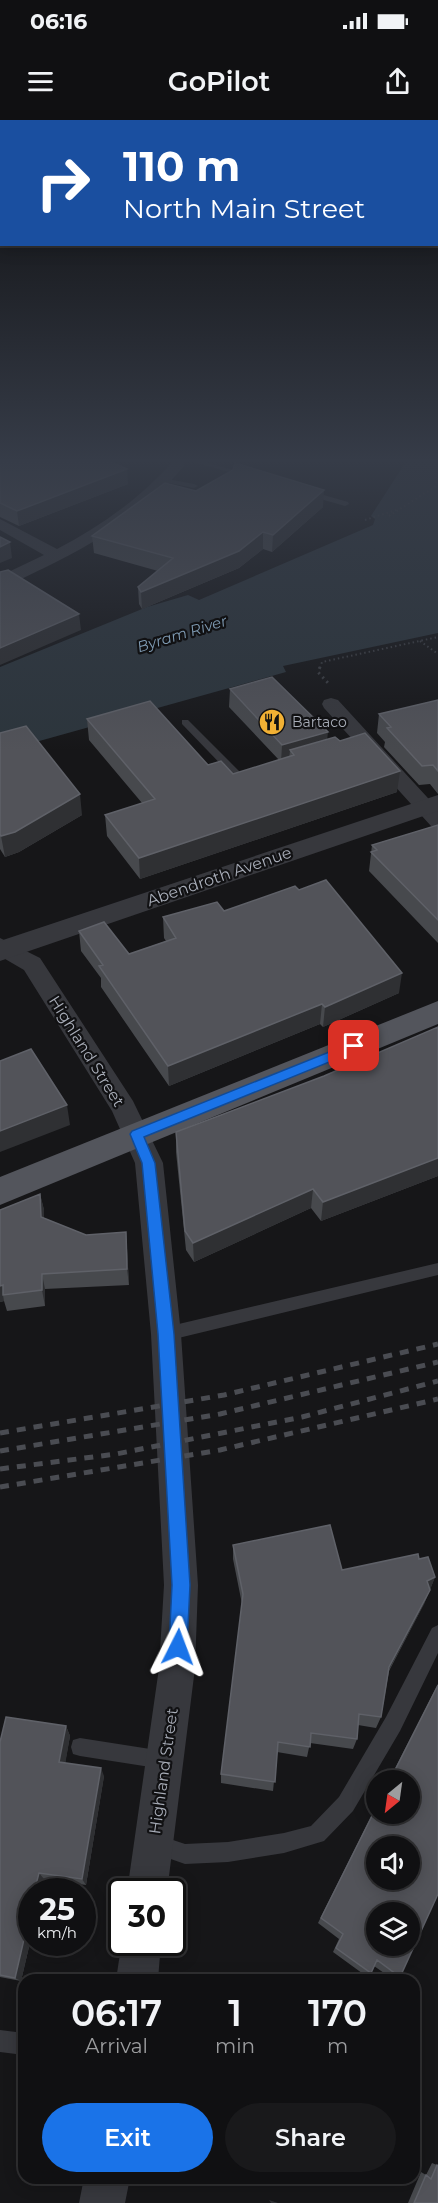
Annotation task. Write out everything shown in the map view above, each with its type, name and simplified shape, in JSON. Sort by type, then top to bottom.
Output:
[{"type":"main road","points":[[0,1191],[438,1012]]},
{"type":"street","points":[[0,582],[51,557]]},
{"type":"street","points":[[331,695],[360,745],[434,810]]},
{"type":"street","name":"Abendroth Avenue","points":[[2,949],[434,810]]},
{"type":"street","name":"Highland Street","points":[[2,949],[32,964],[124,1108],[148,1163],[166,1334],[181,1585],[177,1668],[149,1878]]},
{"type":"street","points":[[138,1974],[140,1956]]},
{"type":"street","points":[[102,2203],[105,2184]]},
{"type":"lane","points":[[185,722],[239,777],[246,779],[256,776]]},
{"type":"lane","points":[[166,1334],[438,1269]]},
{"type":"lane","points":[[153,1844],[185,1854],[228,1852],[284,1843],[318,1833],[346,1804],[393,1724],[438,1634]]},
{"type":"lane","points":[[80,1747],[163,1760]]},
{"type":"lane","points":[[0,2041],[18,2043]]},
{"type":"path","points":[[331,695],[318,672],[322,662],[438,637]]},
{"type":"path","points":[[420,641],[438,654]]},
{"type":"water","name":"Byram River","points":[[298,557],[438,557],[438,633],[283,666],[286,672],[0,752],[0,667],[147,607],[188,595],[199,600]]},
{"type":"building","points":[[170,557],[224,557],[141,592],[138,587],[173,558]]},
{"type":"building","points":[[8,570],[79,614],[0,648],[0,572]]},
{"type":"building","points":[[272,677],[328,732],[282,745],[230,689]]},
{"type":"building","points":[[438,700],[438,771],[433,765],[422,766],[387,728],[391,727],[379,714]]},
{"type":"building","points":[[150,701],[208,765],[221,761],[233,774],[294,755],[290,750],[335,737],[340,741],[365,733],[400,771],[139,858],[105,815],[155,799],[87,719]]},
{"type":"building","points":[[26,726],[80,794],[15,832],[1,836],[0,733]]},
{"type":"building","points":[[438,825],[438,920],[371,852],[377,850],[372,845]]},
{"type":"building","points":[[326,880],[402,973],[325,1007],[322,1004],[168,1066],[99,966],[103,965],[79,931],[104,922],[129,954],[176,938],[163,917],[217,902],[224,911],[295,886],[299,890]]},
{"type":"building","points":[[438,1027],[438,1158],[323,1202],[313,1189],[193,1243],[185,1231],[176,1132],[324,1076]]},
{"type":"building","points":[[31,1049],[67,1105],[0,1131],[0,1061]]},
{"type":"building","points":[[40,1194],[41,1217],[86,1235],[126,1232],[127,1269],[42,1274],[42,1290],[3,1295],[3,1285],[0,1286],[0,1210]]},
{"type":"building","points":[[330,1525],[342,1570],[418,1554],[419,1559],[428,1557],[435,1577],[427,1581],[430,1590],[389,1667],[381,1717],[359,1714],[357,1739],[311,1733],[310,1747],[278,1742],[275,1782],[221,1774],[243,1594],[233,1545]]},
{"type":"building","points":[[438,1685],[438,1894],[420,1933],[420,1902],[366,1902],[366,1956],[410,1956],[401,1974],[396,1974],[377,1960],[371,1973],[336,1948],[343,1934],[321,1918],[368,1824],[420,1824],[420,1770],[395,1770]]},
{"type":"building","points":[[6,1717],[66,1726],[59,1762],[101,1768],[82,1878],[39,1873],[38,1878],[18,1878],[18,1956],[20,1956],[15,1978],[0,1975],[0,1742]]},
{"type":"building","points":[[437,2165],[438,2203],[414,2203],[426,2175],[431,2179]]},
{"type":"railway","points":[[0,1433],[224,1395],[438,1344]]},
{"type":"railway","points":[[0,1451],[220,1414],[438,1362]]},
{"type":"railway","points":[[0,1469],[116,1454],[302,1417],[438,1381]]},
{"type":"railway","points":[[0,1487],[220,1450],[438,1399]]},
{"type":"place","name":"Bartaco","points":[[272,722]]},
{"type":"route","points":[[178,1647],[181,1585],[170,1434],[166,1334],[148,1163],[137,1134],[354,1046]]}]
